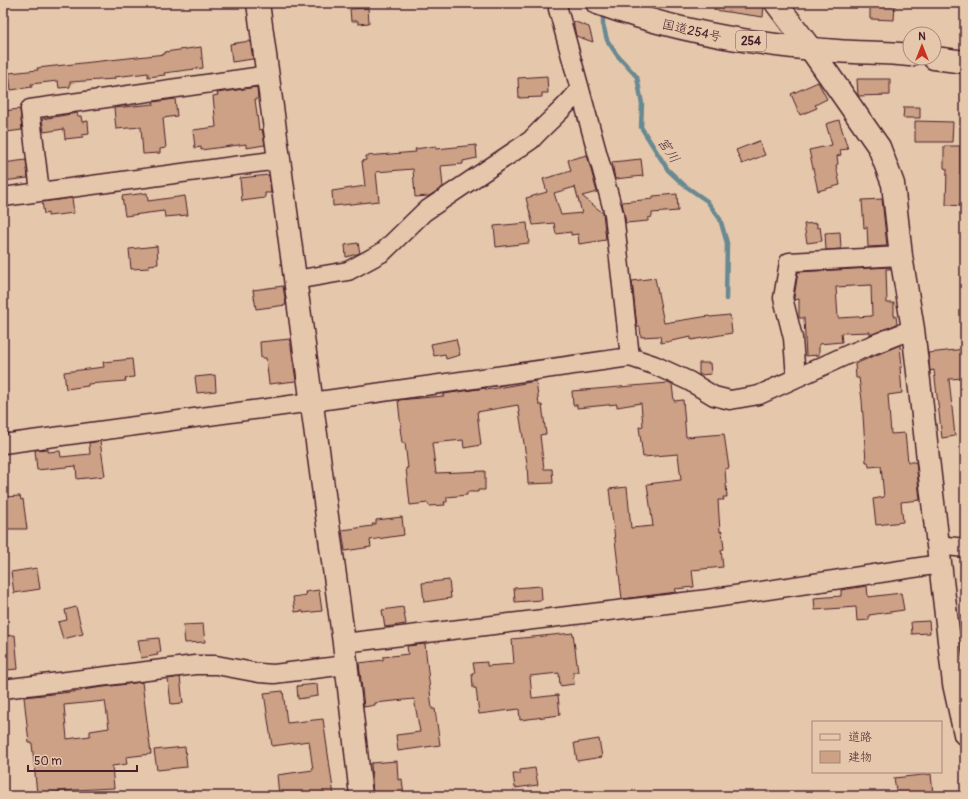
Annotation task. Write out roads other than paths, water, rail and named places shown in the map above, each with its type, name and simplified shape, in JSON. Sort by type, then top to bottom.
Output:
[{"type":"main road","points":[[258,3],[344,643],[361,796]]},
{"type":"main road","name":"国道254号","points":[[597,3],[640,18],[688,31],[721,37],[810,48],[902,54]]},
{"type":"main road","points":[[776,3],[810,48],[879,147],[893,184],[901,256],[913,329],[954,684],[965,734]]},
{"type":"main road","points":[[942,59],[965,62]]},
{"type":"street","points":[[558,3],[558,9],[614,214],[630,357]]},
{"type":"street","points":[[40,192],[30,108],[268,75]]},
{"type":"street","points":[[295,280],[348,271],[382,252],[424,212],[531,140],[544,125],[568,104],[580,89]]},
{"type":"street","points":[[3,197],[279,160]]},
{"type":"street","points":[[796,378],[793,338],[783,298],[789,262],[901,256]]},
{"type":"street","points":[[3,444],[630,357],[654,365],[689,381],[714,396],[730,400],[759,395],[913,329]]},
{"type":"street","points":[[344,643],[708,599],[965,548]]},
{"type":"street","points":[[3,689],[195,665],[216,665],[259,673],[274,674],[346,665]]},
{"type":"waterway","name":"宮川","points":[[603,10],[603,24],[607,40],[617,55],[637,77],[642,104],[641,127],[668,170],[684,185],[707,201],[720,219],[727,243],[726,299]]}]
